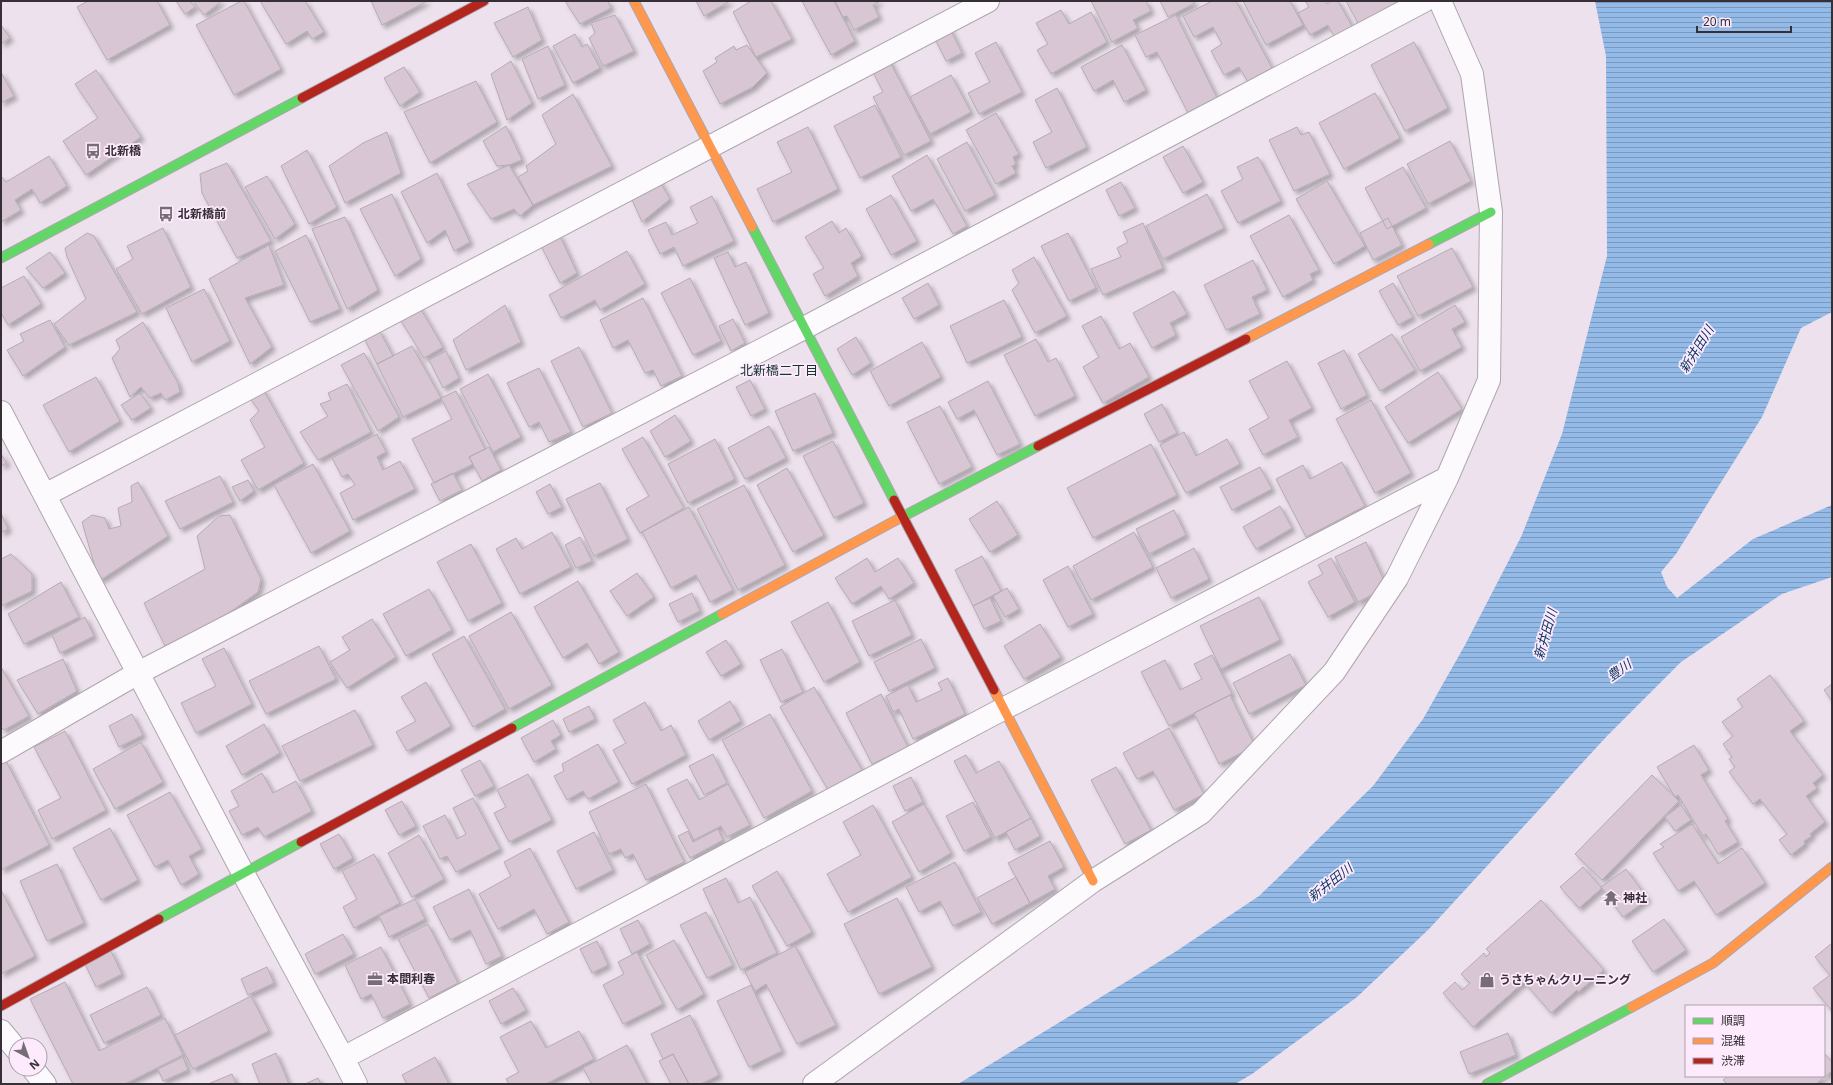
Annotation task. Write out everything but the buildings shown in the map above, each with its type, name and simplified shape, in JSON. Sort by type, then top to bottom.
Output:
[{"type":"street","points":[[1,258],[484,1]]},
{"type":"street","points":[[634,1],[1093,881]]},
{"type":"street","points":[[44,495],[988,1]]},
{"type":"street","points":[[1,752],[138,673],[804,328],[1424,1]]},
{"type":"street","points":[[814,1084],[1093,881],[1201,813],[1334,672],[1397,578],[1447,478],[1489,380],[1491,212],[1472,74],[1440,1]]},
{"type":"street","points":[[1,1006],[243,873],[903,516],[1491,212]]},
{"type":"street","points":[[1,412],[243,873],[356,1084]]},
{"type":"street","points":[[343,1058],[1003,709],[1447,478]]},
{"type":"street","points":[[1487,1084],[1713,963],[1832,867]]},
{"type":"street","points":[[1,1031],[8,1039]]},
{"type":"water","points":[[1595,1],[1832,1],[1832,312],[1801,328],[1762,417],[1676,554],[1661,572],[1667,587],[1677,598],[1753,539],[1832,505],[1832,577],[1782,594],[1681,662],[1607,736],[1429,929],[1357,997],[1252,1074],[1235,1084],[958,1084],[1175,952],[1259,896],[1373,786],[1423,719],[1465,645],[1521,537],[1562,434],[1607,256],[1606,56]]},
{"type":"traffic: fast","points":[[1,258],[302,98]]},
{"type":"traffic: fast","points":[[1429,244],[1491,212]]},
{"type":"traffic: fast","points":[[752,227],[894,500]]},
{"type":"traffic: fast","points":[[900,518],[1038,446]]},
{"type":"traffic: fast","points":[[512,728],[722,614]]},
{"type":"traffic: fast","points":[[159,919],[301,842]]},
{"type":"traffic: fast","points":[[1487,1084],[1632,1007]]},
{"type":"traffic: slow","points":[[634,1],[752,227]]},
{"type":"traffic: slow","points":[[1246,339],[1429,244]]},
{"type":"traffic: slow","points":[[722,614],[900,518]]},
{"type":"traffic: slow","points":[[994,690],[1093,881]]},
{"type":"traffic: slow","points":[[1632,1007],[1713,963],[1832,867]]},
{"type":"traffic: jam","points":[[302,98],[484,1]]},
{"type":"traffic: jam","points":[[1038,446],[1246,339]]},
{"type":"traffic: jam","points":[[894,500],[994,690]]},
{"type":"traffic: jam","points":[[301,842],[512,728]]},
{"type":"traffic: jam","points":[[1,1006],[159,919]]},
{"type":"place","name":"北新橋","points":[[93,151]]},
{"type":"place","name":"北新橋前","points":[[166,214]]},
{"type":"place","name":"神社","points":[[1611,898]]},
{"type":"place","name":"本間利春","points":[[375,979]]},
{"type":"place","name":"うさちゃんクリーニング","points":[[1487,980]]},
{"type":"district","name":"北新橋二丁目","points":[[779,370]]},
{"type":"water label","name":"新井田川","points":[[1696,349]]},
{"type":"water label","name":"新井田川","points":[[1545,634]]},
{"type":"water label","name":"豊川","points":[[1619,670]]},
{"type":"water label","name":"新井田川","points":[[1330,882]]}]
